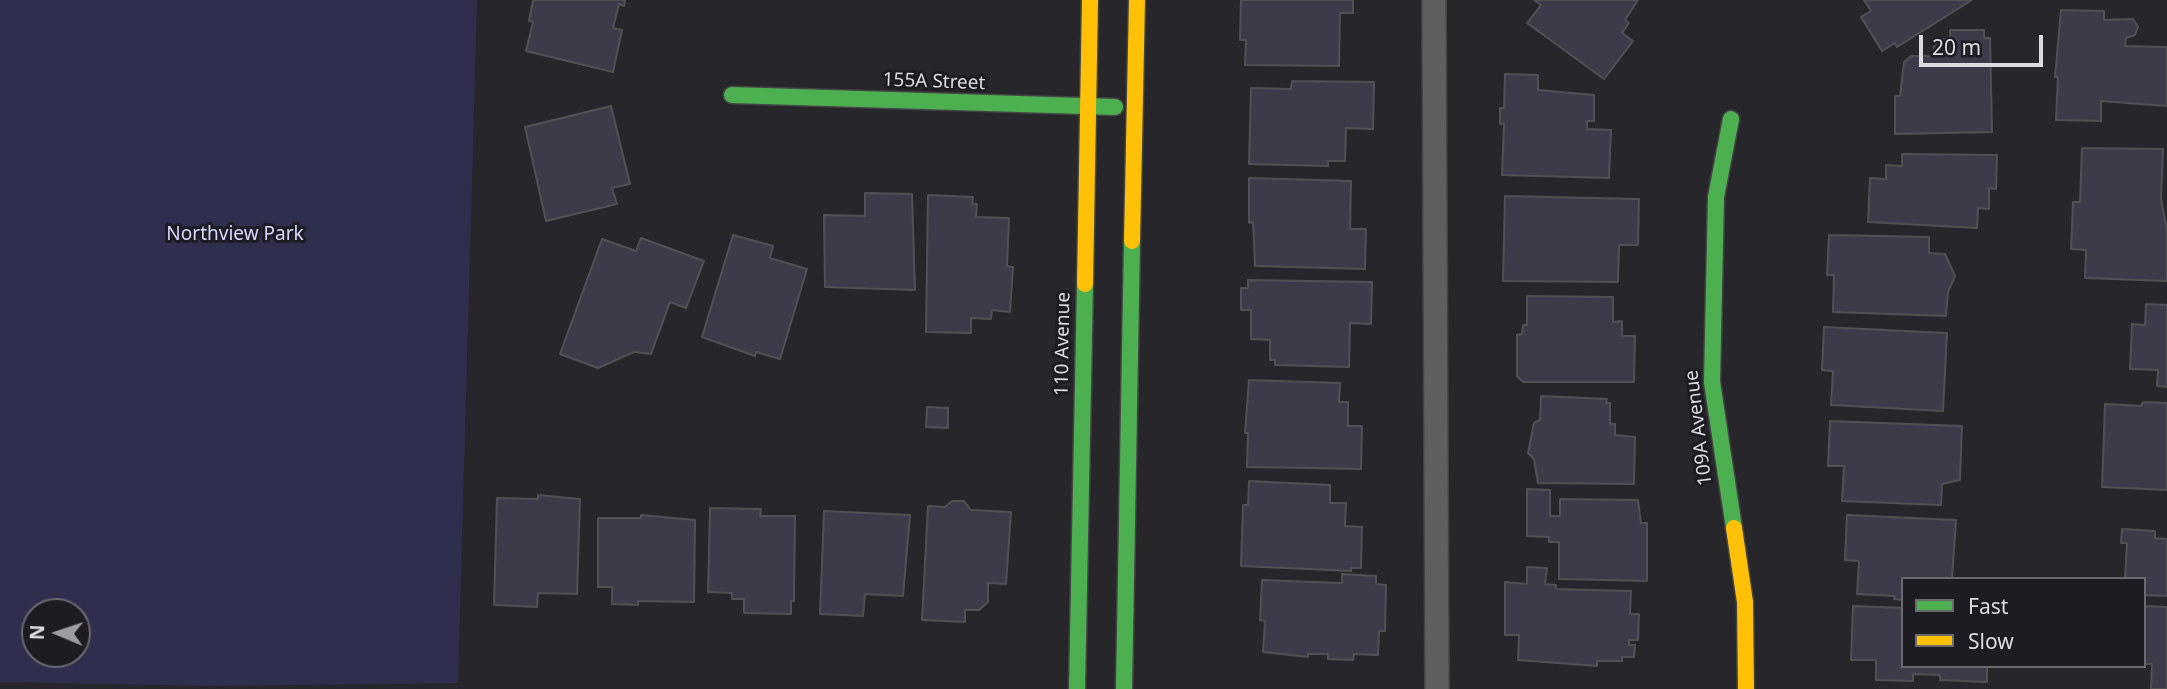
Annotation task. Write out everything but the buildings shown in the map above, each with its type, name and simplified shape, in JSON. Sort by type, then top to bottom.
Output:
[{"type":"street","name":"110 Avenue","points":[[1077,689],[1090,0]]},
{"type":"street","points":[[1124,689],[1137,0]]},
{"type":"street","name":"155A Street","points":[[732,95],[1135,108]]},
{"type":"street","name":"109A Avenue","points":[[1731,119],[1716,197],[1712,382],[1745,602],[1746,689]]},
{"type":"lane","points":[[1434,0],[1437,689]]},
{"type":"green space","name":"Northview Park","points":[[0,0],[477,0],[458,683],[211,686],[0,682]]},
{"type":"traffic: fast","points":[[732,95],[1115,107]]},
{"type":"traffic: fast","points":[[1731,119],[1716,197],[1712,382],[1734,528]]},
{"type":"traffic: fast","points":[[1124,689],[1132,241]]},
{"type":"traffic: fast","points":[[1077,689],[1085,284]]},
{"type":"traffic: slow","points":[[1085,284],[1090,0]]},
{"type":"traffic: slow","points":[[1132,241],[1137,0]]},
{"type":"traffic: slow","points":[[1734,528],[1745,602],[1746,689]]}]
